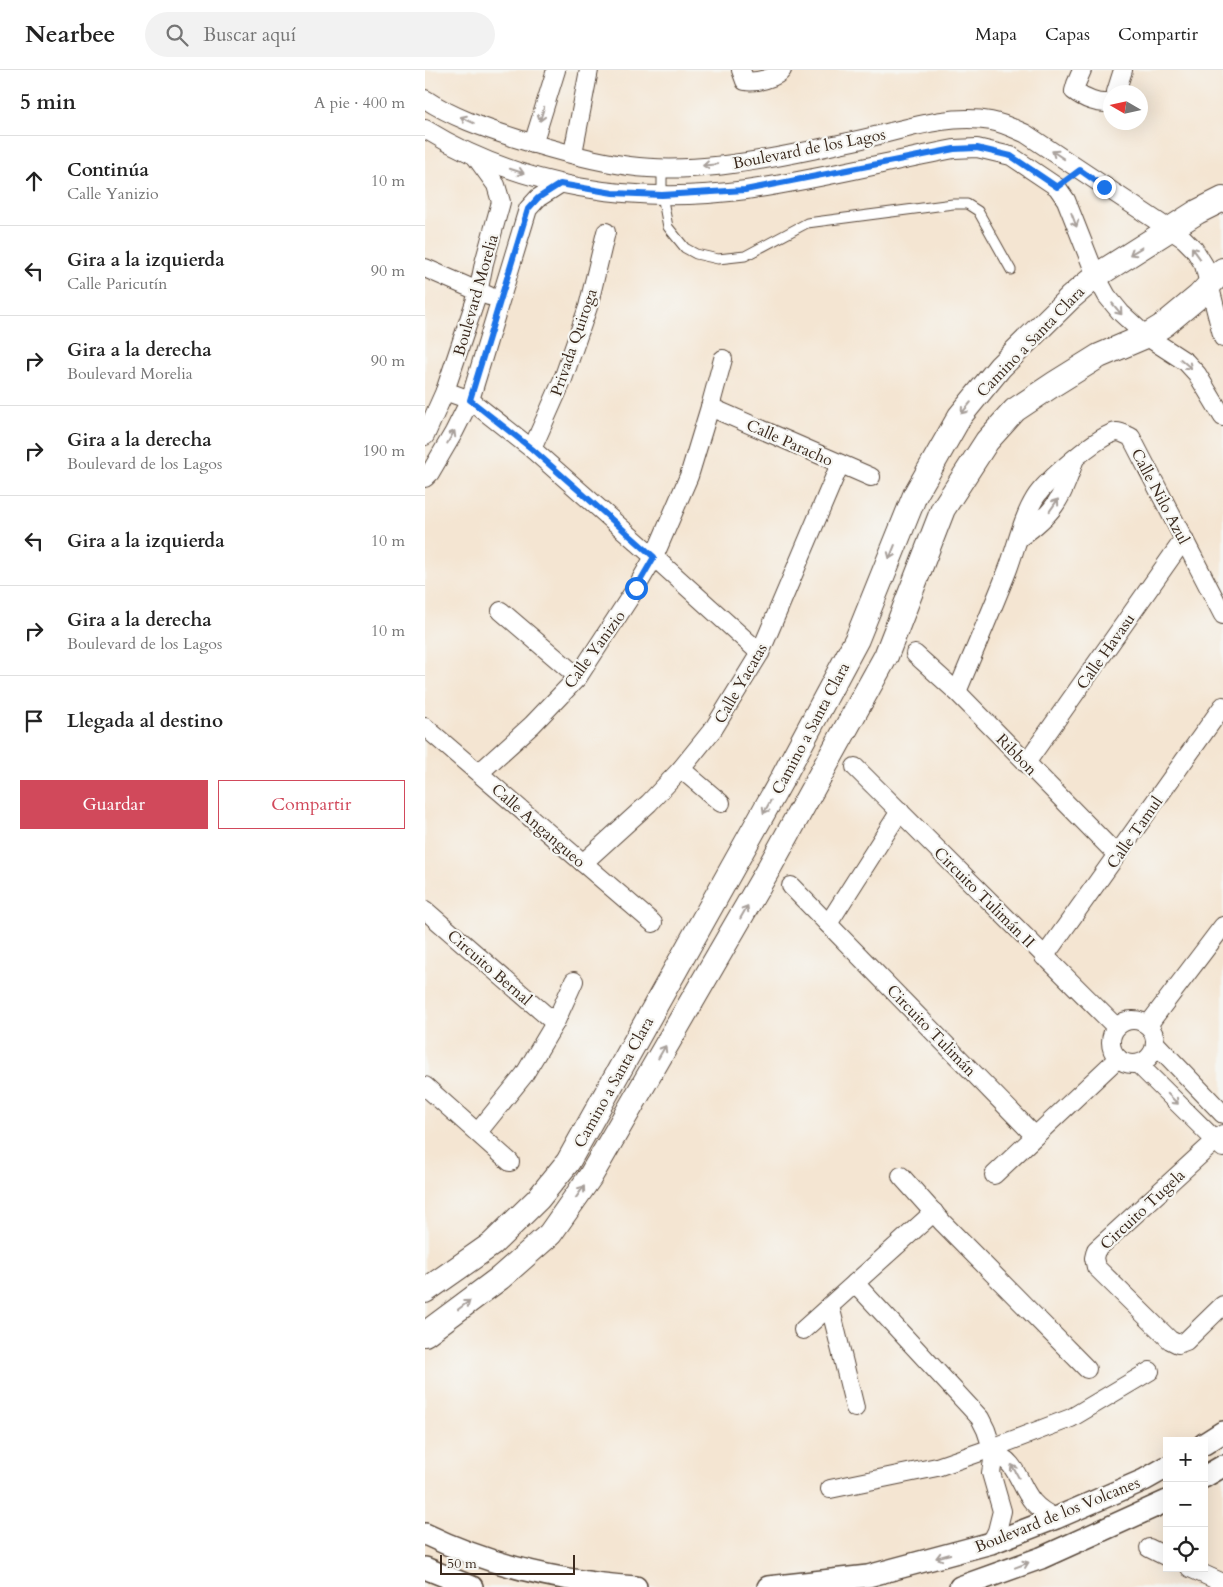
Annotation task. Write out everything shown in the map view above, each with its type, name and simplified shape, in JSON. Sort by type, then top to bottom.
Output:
[{"type":"main road","name":"Camino a Santa Clara","points":[[425,1291],[491,1244],[538,1199],[568,1162],[781,781],[857,639],[915,495],[960,416],[1000,367],[1095,276],[1172,230],[1197,212],[1223,200]]},
{"type":"main road","name":"Camino a Santa Clara","points":[[425,1334],[500,1278],[549,1234],[590,1177],[769,868],[886,656],[943,509],[987,441],[1015,410],[1099,356],[1146,336],[1199,296],[1216,277]]},
{"type":"street","points":[[533,144],[556,70]]},
{"type":"street","points":[[573,153],[589,70]]},
{"type":"street","points":[[741,70],[745,81],[751,82],[780,74],[783,70]]},
{"type":"street","points":[[1082,70],[1075,84],[1075,91],[1080,96],[1103,103]]},
{"type":"street","points":[[1118,85],[1123,70]]},
{"type":"street","name":"Boulevard de los Lagos","points":[[425,99],[435,106],[481,127],[533,144],[598,161],[629,166],[662,168],[704,166],[762,159],[811,150],[930,122],[990,121],[1009,126],[1026,134],[1172,230],[1194,249],[1204,265],[1216,277],[1223,338]]},
{"type":"street","points":[[962,120],[964,148]]},
{"type":"street","name":"Boulevard de los Lagos","points":[[425,129],[475,156],[514,170],[560,184],[613,193],[662,195],[745,190],[964,148],[977,148],[1011,156],[1057,187],[1066,200],[1095,276],[1107,296],[1121,313],[1146,336],[1186,362],[1197,374],[1223,417]]},
{"type":"street","points":[[890,132],[899,160]]},
{"type":"street","points":[[1011,156],[1026,134]]},
{"type":"street","points":[[475,156],[496,185],[501,202],[528,209],[538,198],[560,184]]},
{"type":"street","points":[[1057,187],[1080,170]]},
{"type":"street","name":"Boulevard Morelia","points":[[425,436],[428,418],[445,392],[479,293],[484,263],[501,202]]},
{"type":"street","name":"Boulevard Morelia","points":[[425,478],[430,473],[454,432],[470,400],[528,209]]},
{"type":"street","name":"Privada Quiroga","points":[[532,449],[563,379],[588,307],[606,232]]},
{"type":"street","points":[[425,268],[479,293],[501,300]]},
{"type":"street","name":"Calle Yanizio","points":[[479,773],[532,725],[578,677],[612,627],[654,557],[689,476],[723,359]]},
{"type":"street","points":[[445,392],[470,400],[532,449],[760,652]]},
{"type":"street","name":"Calle Paracho","points":[[710,407],[871,477]]},
{"type":"street","name":"Calle Nilo Azul","points":[[957,692],[1027,514],[1036,496],[1050,480],[1106,435],[1119,432],[1131,437],[1223,615]]},
{"type":"street","name":"Calle Yacatas","points":[[583,863],[649,804],[714,728],[760,652],[840,464]]},
{"type":"street","name":"Calle Havasu","points":[[1026,763],[1184,539]]},
{"type":"street","points":[[501,611],[578,677]]},
{"type":"street","name":"Ribbon","points":[[915,654],[957,692],[1117,855]]},
{"type":"street","name":"Calle Tamul","points":[[1044,957],[1223,706]]},
{"type":"street","name":"Calle Angangueo","points":[[425,727],[653,923]]},
{"type":"street","name":"Circuito Tulimán II","points":[[855,767],[1116,1027]]},
{"type":"street","points":[[681,768],[721,803]]},
{"type":"street","points":[[829,924],[899,811]]},
{"type":"street","name":"Circuito Tulimán","points":[[791,886],[1035,1136]]},
{"type":"street","name":"Circuito Bernal","points":[[425,910],[555,1023]]},
{"type":"street","points":[[1148,1025],[1223,926]]},
{"type":"street","points":[[478,1132],[524,1075],[555,1023],[574,981]]},
{"type":"street","points":[[1156,1044],[1151,1057],[1139,1064],[1125,1064],[1114,1054],[1110,1040],[1116,1027],[1128,1020],[1142,1021],[1153,1030],[1156,1044],[1223,1114]]},
{"type":"street","points":[[994,1175],[1118,1058]]},
{"type":"street","points":[[1139,1064],[1221,1141]]},
{"type":"street","points":[[425,1086],[510,1162]]},
{"type":"street","name":"Circuito Tugela","points":[[1221,1141],[1097,1250],[1094,1258],[1096,1267],[1170,1340],[1178,1344],[1186,1341],[1223,1305]]},
{"type":"street","points":[[901,1176],[1087,1369]]},
{"type":"street","points":[[803,1330],[934,1212]]},
{"type":"street","points":[[855,1283],[980,1418],[987,1430],[993,1451],[991,1473],[1002,1511],[997,1531],[991,1543]]},
{"type":"street","points":[[830,1306],[855,1408]]},
{"type":"street","points":[[830,1489],[937,1467],[993,1451],[1071,1418],[1150,1371]]},
{"type":"street","points":[[1208,1441],[1223,1432]]},
{"type":"street","points":[[993,1451],[1010,1462],[1032,1502],[1055,1518]]},
{"type":"street","points":[[1208,1475],[1223,1466]]},
{"type":"street","name":"Boulevard de los Volcanes","points":[[768,1587],[868,1576],[991,1543],[1144,1480],[1163,1469]]},
{"type":"street","points":[[1002,1511],[1032,1502]]},
{"type":"street","name":"Boulevard de los Volcanes","points":[[960,1587],[1041,1558],[1163,1503]]},
{"type":"street","points":[[425,1534],[481,1558],[541,1575],[615,1586],[636,1587]]},
{"type":"street","points":[[445,1544],[429,1570],[472,1587]]},
{"type":"street","points":[[1149,1548],[1163,1555]]},
{"type":"street","points":[[1201,1572],[1220,1579]]},
{"type":"lane","points":[[662,168],[662,195],[668,227],[685,248],[696,254],[719,259],[745,256],[807,223],[953,204],[967,204],[978,211],[1011,270]]},
{"type":"route","points":[[636,588],[654,557],[532,449],[470,400],[528,209],[538,198],[560,184],[613,193],[662,195],[745,190],[954,149],[977,148],[1011,156],[1057,187],[1080,170],[1104,187]]}]
